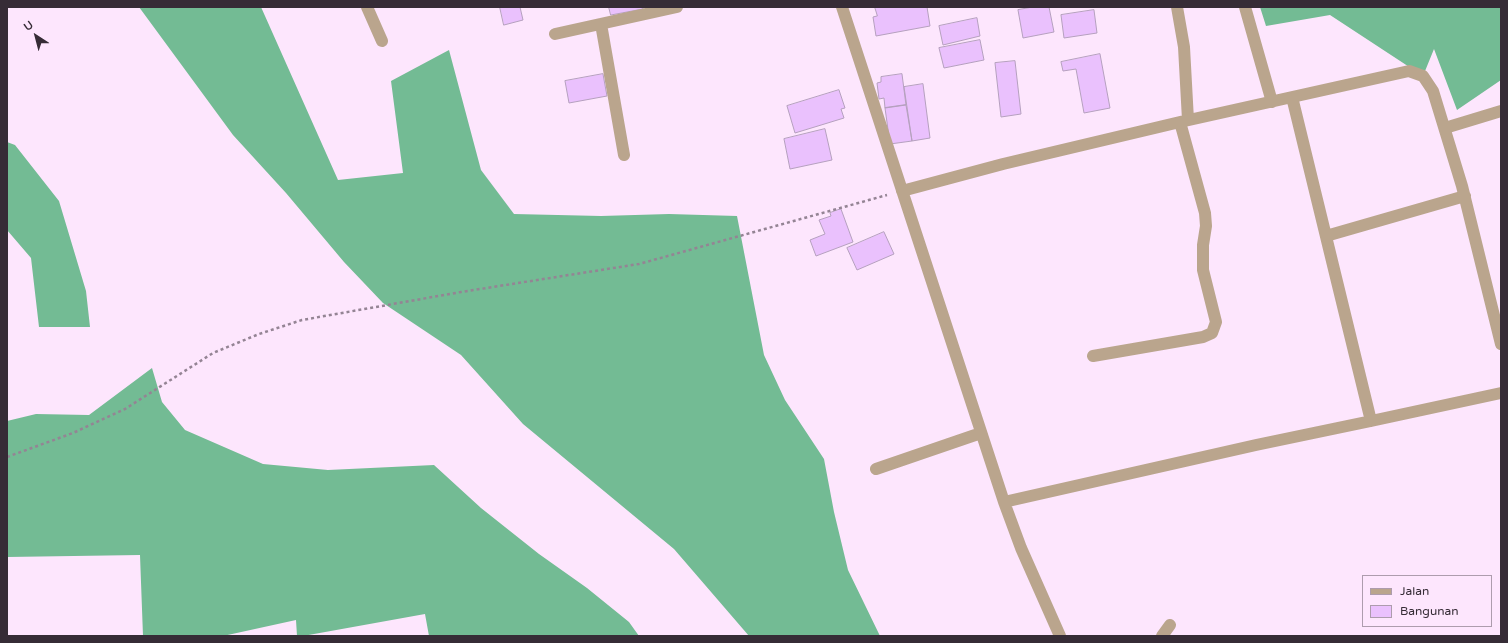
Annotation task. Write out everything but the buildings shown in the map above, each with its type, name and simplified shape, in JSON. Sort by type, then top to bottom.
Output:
[{"type":"street","points":[[367,7],[382,41]]},
{"type":"street","points":[[555,34],[677,7]]},
{"type":"street","points":[[842,7],[1004,502],[1021,548],[1060,636]]},
{"type":"street","points":[[1093,356],[1203,337],[1212,333],[1216,322],[1203,270],[1203,245],[1206,226],[1205,213],[1184,121],[1184,47],[1177,7]]},
{"type":"street","points":[[1245,7],[1272,102]]},
{"type":"street","points":[[601,24],[624,155]]},
{"type":"street","points":[[902,191],[1003,164],[1184,121],[1409,71],[1423,76],[1433,91],[1464,196],[1501,344]]},
{"type":"street","points":[[1292,97],[1371,421]]},
{"type":"street","points":[[1445,128],[1501,111]]},
{"type":"street","points":[[1326,236],[1464,196]]},
{"type":"street","points":[[1004,502],[1256,445],[1501,393]]},
{"type":"street","points":[[876,469],[982,433]]},
{"type":"street","points":[[1162,636],[1170,626]]},
{"type":"path","points":[[7,457],[73,433],[125,409],[213,352],[259,334],[302,320],[460,292],[639,264],[902,191]]},
{"type":"green space","points":[[139,7],[261,7],[338,180],[403,173],[391,81],[449,50],[481,170],[514,214],[601,216],[669,214],[737,216],[764,355],[785,400],[824,459],[834,512],[848,570],[880,636],[749,636],[674,549],[523,424],[461,355],[383,303],[344,262],[286,193],[233,135]]},
{"type":"green space","points":[[1260,7],[1501,7],[1501,80],[1457,110],[1434,49],[1423,76],[1330,15],[1266,26]]},
{"type":"green space","points":[[7,142],[15,145],[59,201],[86,291],[90,327],[39,327],[31,258],[7,230]]},
{"type":"green space","points":[[152,368],[162,402],[185,430],[263,464],[328,470],[434,465],[481,508],[539,554],[587,588],[629,622],[639,636],[429,636],[425,614],[303,636],[297,636],[296,620],[223,636],[143,636],[140,555],[7,557],[7,421],[36,414],[89,415]]}]
